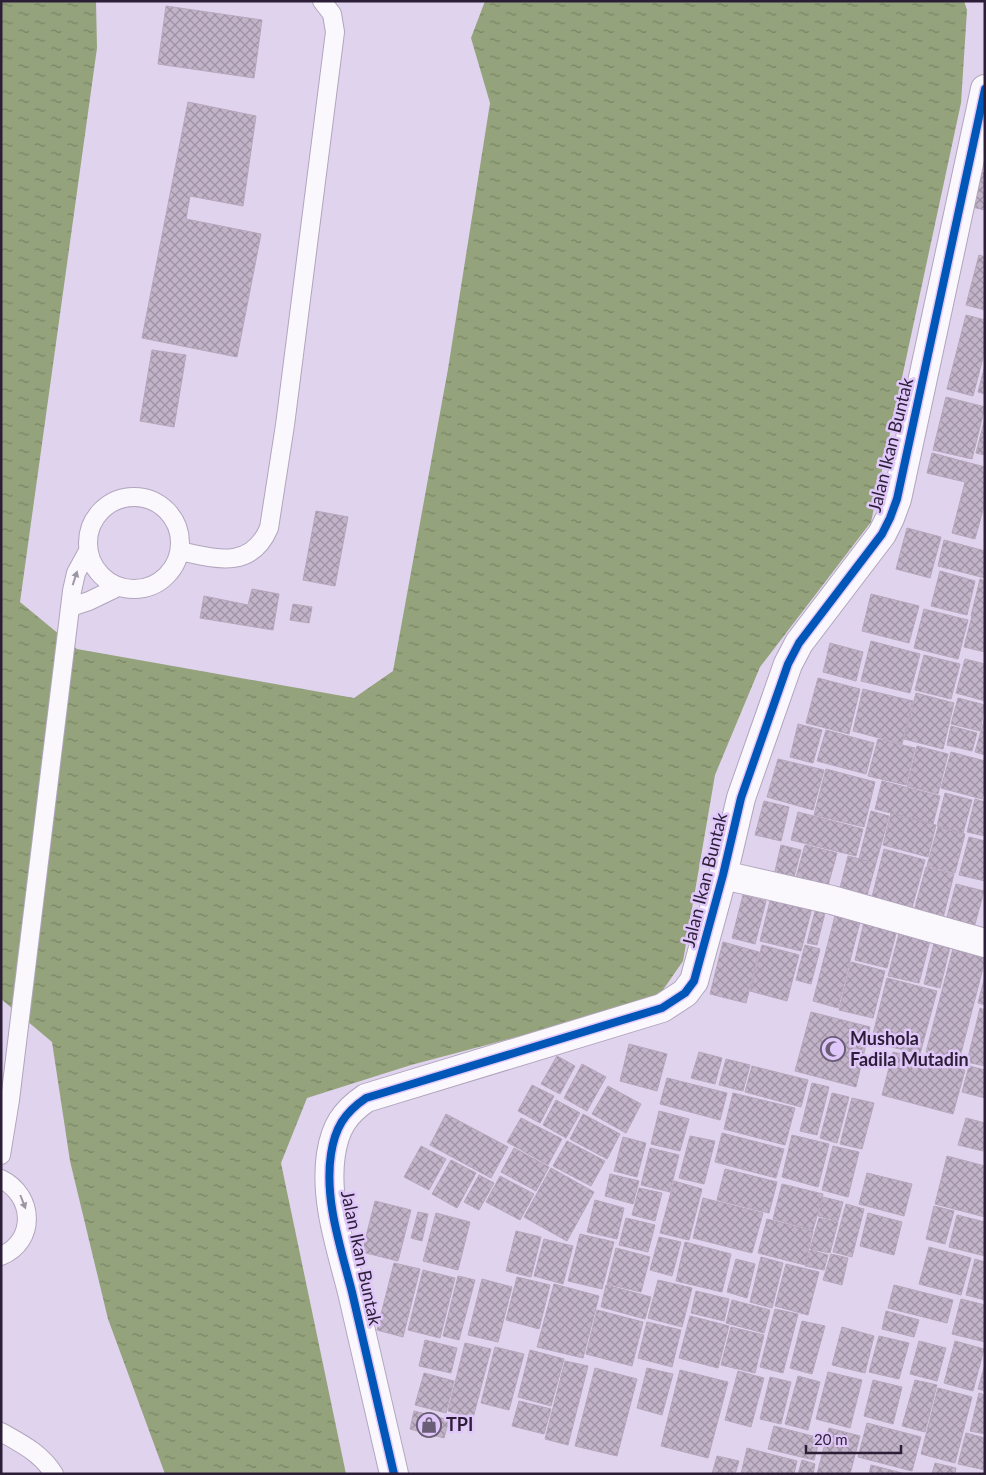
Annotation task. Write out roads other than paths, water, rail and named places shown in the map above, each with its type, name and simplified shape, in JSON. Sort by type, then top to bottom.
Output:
[{"type":"street","name":"Jalan Ikan Buntak","points":[[394,1474],[330,1202],[331,1155],[335,1136],[351,1108],[366,1098],[662,1008],[685,993],[694,980],[723,875],[741,798],[788,664],[799,643],[882,534],[892,512],[985,89]]},
{"type":"street","points":[[723,875],[832,900],[985,943]]},
{"type":"lane","points":[[180,552],[226,560],[239,558],[253,550],[264,540],[268,528],[285,425],[335,32],[332,14],[322,1]]},
{"type":"lane","points":[[126,498],[144,498],[160,505],[173,518],[180,534],[180,552],[175,567],[164,579],[150,587],[135,590],[118,587],[104,579],[94,566],[88,551],[89,533],[96,517],[109,504],[126,498]]},
{"type":"lane","points":[[1,1155],[10,1100],[72,591],[76,573],[88,551]]},
{"type":"lane","points":[[71,607],[89,601],[118,587]]},
{"type":"lane","points":[[1,1179],[10,1183],[20,1193],[26,1206],[27,1220],[24,1234],[17,1245],[1,1256]]},
{"type":"lane","points":[[1,1432],[32,1450],[54,1474]]},
{"type":"water","points":[[1,1],[96,1],[97,48],[20,602],[77,649],[354,698],[393,671],[448,369],[490,103],[471,38],[485,1],[964,1],[967,10],[961,103],[871,522],[760,667],[715,775],[683,961],[656,1000],[411,1065],[307,1098],[281,1163],[346,1474],[165,1474],[108,1319],[70,1161],[52,1042],[1,999]]},
{"type":"place","name":"Mushola Fadila Mutadin","points":[[833,1049]]},
{"type":"place","name":"TPI","points":[[429,1425]]}]
